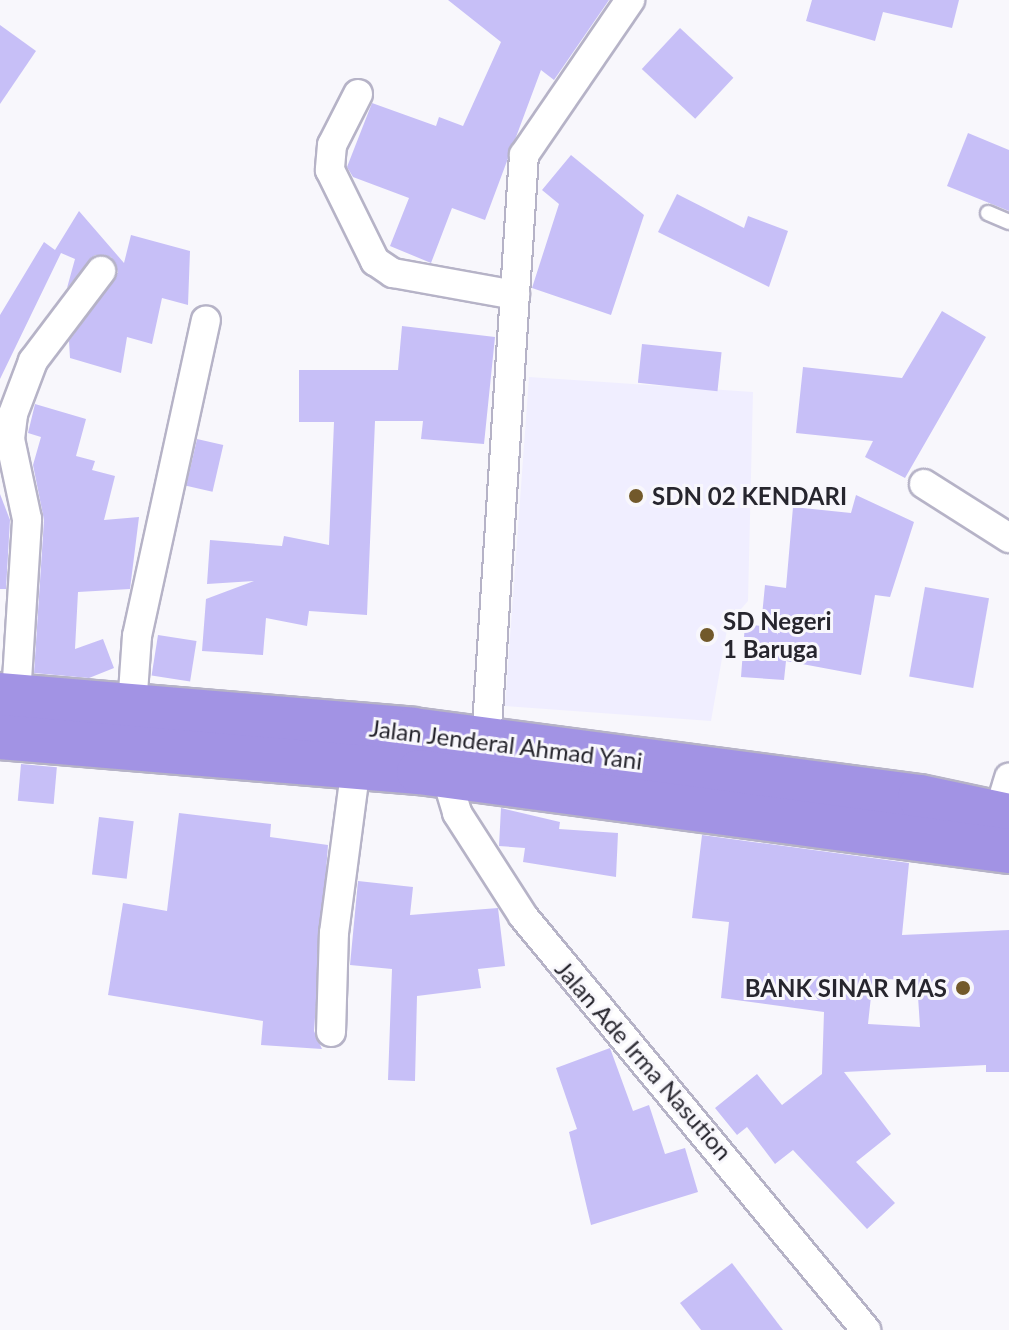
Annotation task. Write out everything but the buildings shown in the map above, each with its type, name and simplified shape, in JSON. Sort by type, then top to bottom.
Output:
[{"type":"highway","name":"Jalan Jenderal Ahmad Yani","points":[[8,695],[486,742],[905,795],[1006,815]]},
{"type":"highway","name":"Jalan Jenderal Ahmad Yani","points":[[0,737],[356,765],[446,776],[1006,815]]},
{"type":"street","points":[[486,742],[524,155],[630,0]]},
{"type":"street","points":[[358,94],[332,145],[330,170],[375,261],[393,273],[515,295]]},
{"type":"street","points":[[8,695],[27,519],[10,439],[13,414],[33,361],[101,271]]},
{"type":"street","points":[[132,707],[137,636],[206,320]]},
{"type":"street","points":[[924,484],[1009,538]]},
{"type":"street","points":[[331,1032],[334,933],[356,765]]},
{"type":"street","name":"Jalan Ade Irma Nasution","points":[[446,776],[457,813],[523,916],[866,1330]]},
{"type":"lane","points":[[988,213],[1009,222]]},
{"type":"shaded area","name":"SDN 02 KENDARI","points":[[529,377],[753,392],[748,601],[728,624],[711,721],[505,706]]},
{"type":"place","name":"SDN 02 KENDARI","points":[[636,496]]},
{"type":"place","name":"SD Negeri 1 Baruga","points":[[707,635]]},
{"type":"place","name":"BANK SINAR MAS","points":[[963,988]]}]
